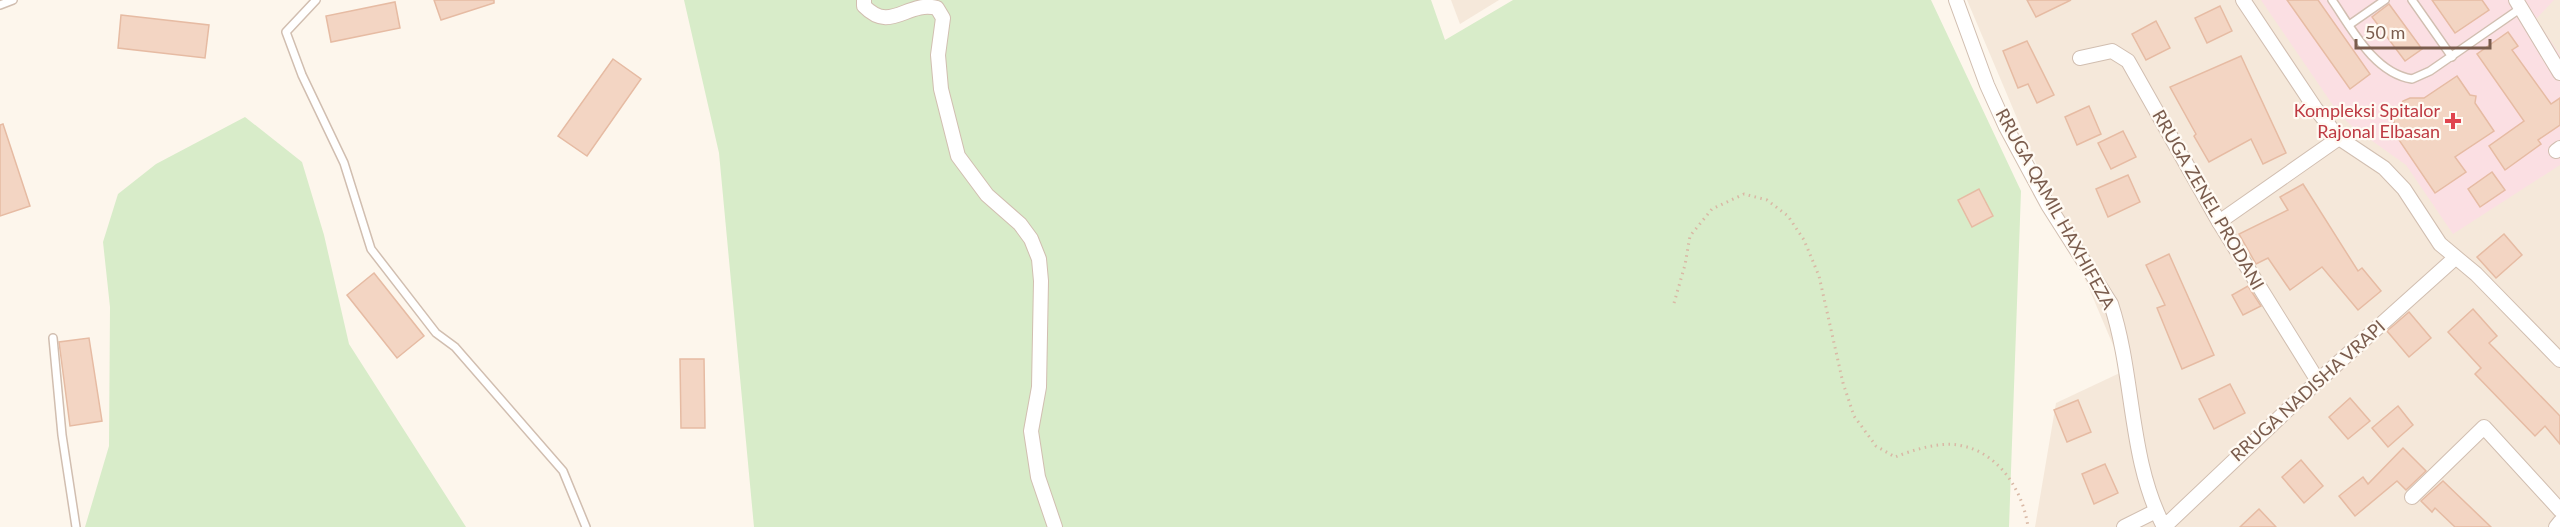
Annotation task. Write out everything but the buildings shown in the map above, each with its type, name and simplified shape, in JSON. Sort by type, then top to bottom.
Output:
[{"type":"street","points":[[864,0],[864,6],[874,16],[887,18],[927,5],[938,8],[943,18],[938,55],[940,88],[958,156],[987,195],[1026,231],[1039,259],[1041,281],[1040,387],[1031,431],[1038,477],[1055,527]]},
{"type":"street","name":"RRUGA QAMIL HAXHIFEZA","points":[[1956,0],[1987,85],[2006,126],[2048,205],[2111,304],[2119,332],[2143,476],[2164,527]]},
{"type":"street","points":[[2243,0],[2315,108],[2339,138],[2384,168],[2393,177],[2404,189],[2440,244],[2476,274],[2560,360]]},
{"type":"street","points":[[2523,3],[2560,74]]},
{"type":"street","name":"RRUGA ZENEL PRODANI","points":[[2080,58],[2112,51],[2128,60],[2219,222],[2318,381]]},
{"type":"street","points":[[2219,222],[2339,138]]},
{"type":"street","name":"RRUGA NADISHA VRAPI","points":[[2164,527],[2318,381],[2455,258]]},
{"type":"street","points":[[2412,497],[2484,427],[2560,510]]},
{"type":"street","points":[[2124,527],[2156,511]]},
{"type":"street","points":[[2556,527],[2560,522]]},
{"type":"lane","points":[[0,5],[13,0]]},
{"type":"lane","points":[[316,0],[286,32],[302,75],[344,163],[371,249],[436,333],[454,347],[563,471],[586,527]]},
{"type":"lane","points":[[2332,0],[2377,60],[2391,73],[2412,79],[2430,71],[2451,57],[2523,3]]},
{"type":"lane","points":[[2349,25],[2385,0]]},
{"type":"lane","points":[[2412,0],[2451,57]]},
{"type":"lane","points":[[53,338],[62,435],[76,527]]},
{"type":"path","points":[[1674,303],[1685,265],[1690,236],[1712,208],[1744,194],[1767,200],[1788,216],[1804,240],[1819,276],[1843,383],[1854,416],[1876,446],[1895,457],[1916,449],[1957,444],[1982,452],[2000,466],[2016,489],[2025,508],[2028,527]]},
{"type":"shaded area","points":[[1451,0],[1499,0],[1460,24]]},
{"type":"shaded area","points":[[1967,0],[2560,0],[2560,527],[2035,527],[2056,403],[2124,371]]},
{"type":"shaded area","name":"Kompleksi Spitalor Rajonal Elbasan","points":[[2261,0],[2554,0],[2536,19],[2560,55],[2560,165],[2453,234],[2406,165],[2354,128],[2339,114]]},
{"type":"green space","points":[[684,0],[1431,0],[1445,40],[1513,0],[1931,0],[2021,191],[2009,527],[754,527],[719,153]]},
{"type":"green space","points":[[245,117],[302,162],[324,235],[349,344],[466,527],[85,527],[109,446],[110,307],[103,242],[118,194],[156,164]]},
{"type":"place","name":"Kompleksi Spitalor Rajonal Elbasan","points":[[2453,121]]}]
